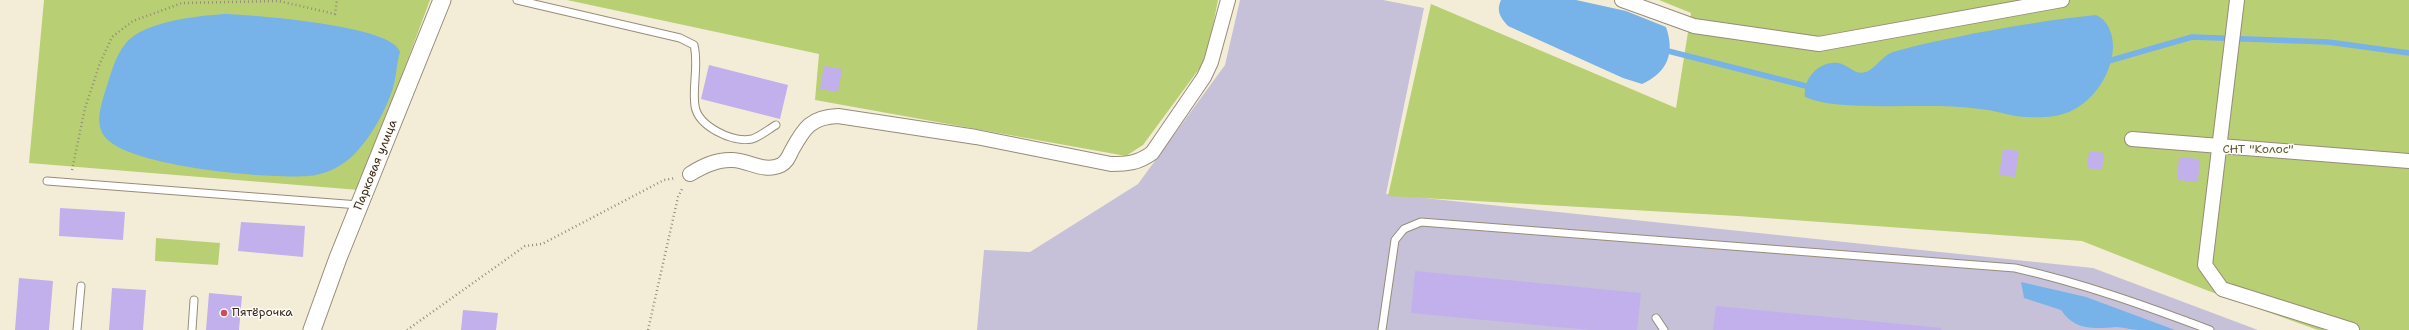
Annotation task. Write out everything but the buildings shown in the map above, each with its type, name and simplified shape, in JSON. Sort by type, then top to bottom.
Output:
[{"type":"street","name":"Парковая улица","points":[[312,330],[442,0]]},
{"type":"street","points":[[690,174],[705,165],[721,161],[734,160],[762,168],[774,167],[783,164],[805,129],[813,122],[823,117],[838,116],[976,137],[1111,164],[1130,164],[1143,160],[1152,153],[1204,77],[1217,47],[1228,0]]},
{"type":"street","points":[[1622,0],[1694,26],[1819,44],[2062,0]]},
{"type":"street","points":[[2237,0],[2218,146],[2205,265],[2222,289],[2352,330]]},
{"type":"street","points":[[2132,139],[2409,161]]},
{"type":"lane","points":[[516,0],[680,38],[694,45],[697,57],[695,106],[701,120],[719,132],[736,138],[752,139],[776,125]]},
{"type":"lane","points":[[47,181],[360,206]]},
{"type":"lane","points":[[1382,330],[1395,240],[1404,229],[1421,222],[2015,268],[2046,275],[2129,300],[2210,330]]},
{"type":"lane","points":[[77,330],[80,286]]},
{"type":"lane","points":[[192,330],[194,300]]},
{"type":"lane","points":[[1656,318],[1664,330]]},
{"type":"path","points":[[69,183],[85,108],[100,63],[112,37],[133,21],[182,3],[279,1],[335,14],[337,0]]},
{"type":"path","points":[[407,330],[525,246],[542,244],[664,180],[690,174]]},
{"type":"path","points":[[648,330],[678,197],[690,174]]},
{"type":"shaded area","points":[[1240,0],[1383,0],[1424,8],[1386,194],[2093,268],[2258,330],[977,330],[984,250],[1030,252],[1138,184],[1225,65]]},
{"type":"green space","points":[[44,0],[430,0],[359,190],[29,163]]},
{"type":"green space","points":[[567,0],[1218,0],[1210,40],[1202,65],[1143,145],[1126,156],[815,100],[819,54]]},
{"type":"green space","name":"СНТ \"Колос\"","points":[[1659,0],[2409,0],[2409,330],[2318,330],[2206,290],[2082,241],[1738,216],[1388,196],[1431,4],[1676,108],[1691,13]]},
{"type":"green space","points":[[156,238],[220,243],[218,265],[155,261]]},
{"type":"water","points":[[1501,0],[1576,0],[1626,11],[1666,27],[1670,45],[1667,61],[1658,74],[1642,84],[1623,78],[1508,26],[1503,20],[1499,11]]},
{"type":"water","points":[[224,14],[290,19],[349,28],[373,35],[392,43],[400,52],[393,89],[384,111],[364,144],[349,159],[330,171],[308,176],[234,173],[171,164],[143,157],[120,148],[106,138],[100,128],[99,123],[101,106],[115,61],[126,43],[145,29],[158,25],[186,18]]},
{"type":"water","points":[[2096,15],[2107,24],[2112,37],[2112,57],[2109,67],[2100,86],[2094,94],[2078,107],[2064,114],[2043,117],[2021,117],[1966,107],[1871,106],[1838,104],[1821,102],[1805,97],[1806,84],[1813,72],[1824,65],[1831,63],[1842,64],[1862,73],[1873,68],[1889,54],[1913,46],[2005,28]]},
{"type":"water","points":[[2021,282],[2086,297],[2175,330],[2133,330],[2119,327],[2092,328],[2078,325],[2066,317],[2061,310],[2024,298]]},
{"type":"waterway","points":[[2105,62],[2192,37],[2328,42],[2409,53]]},
{"type":"waterway","points":[[1664,50],[1810,87]]},
{"type":"place","name":"Пятёрочка","points":[[224,313]]}]
